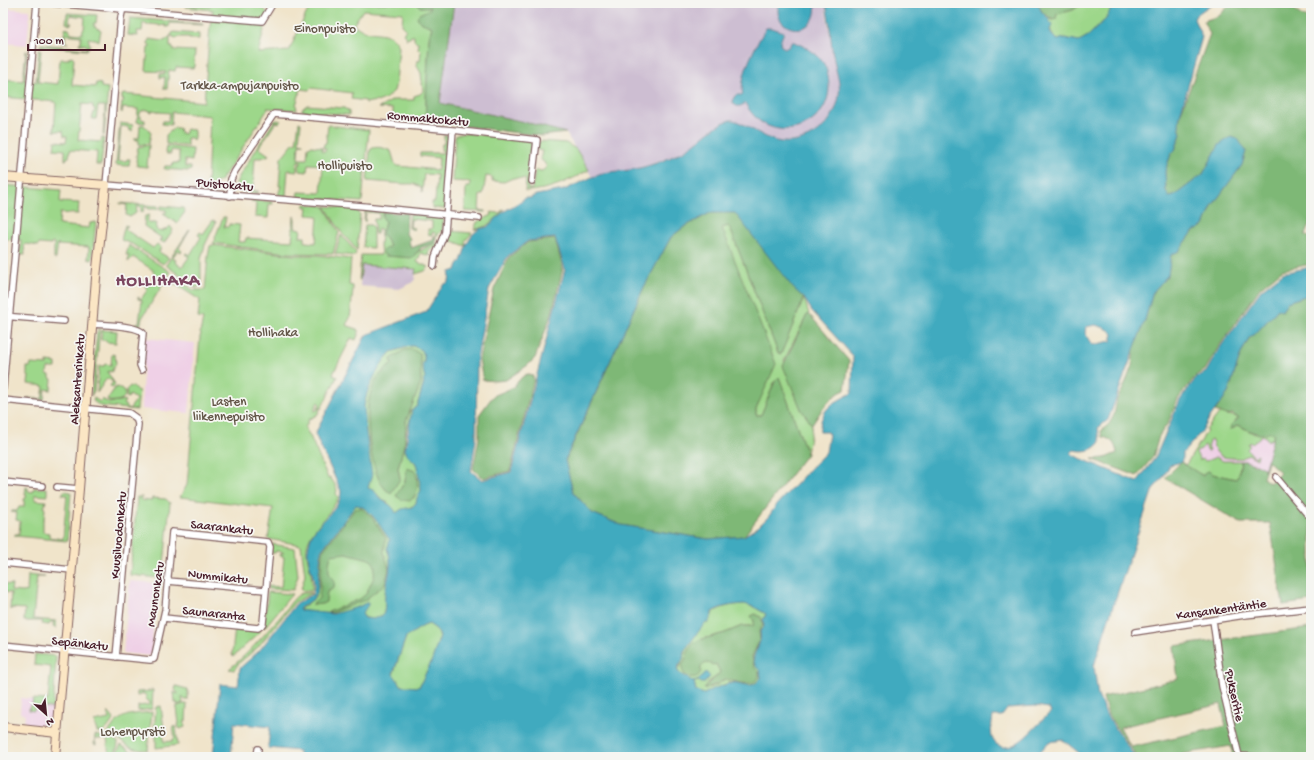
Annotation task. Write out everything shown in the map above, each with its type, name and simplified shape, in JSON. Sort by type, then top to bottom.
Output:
[{"type":"main road","name":"Puistokatu","points":[[3,177],[106,186]]},
{"type":"main road","name":"Aleksanterinkatu","points":[[55,757],[80,489],[92,324],[106,186]]},
{"type":"main road","points":[[3,727],[57,733]]},
{"type":"street","points":[[3,388],[37,3]]},
{"type":"street","points":[[52,3],[124,6],[262,21],[273,3]]},
{"type":"street","name":"Aleksanterinkatu","points":[[106,186],[121,22],[124,6]]},
{"type":"street","name":"Rommakkokatu","points":[[230,196],[231,179],[234,171],[274,114],[453,130],[537,140],[532,181]]},
{"type":"street","points":[[434,266],[435,257],[445,232],[453,130]]},
{"type":"street","name":"Puistokatu","points":[[106,186],[479,218]]},
{"type":"street","points":[[3,316],[64,321]]},
{"type":"street","points":[[92,324],[140,330],[143,333],[140,365],[142,370]]},
{"type":"street","points":[[3,400],[86,409]]},
{"type":"street","name":"Kuusiluodonkatu","points":[[86,409],[129,413],[137,420],[138,428],[116,657]]},
{"type":"street","points":[[1276,477],[1307,514],[1311,515]]},
{"type":"street","points":[[3,482],[42,486]]},
{"type":"street","points":[[57,487],[80,489]]},
{"type":"street","name":"Saarankatu","points":[[171,529],[268,542],[270,547],[265,590]]},
{"type":"street","name":"Maunonkatu","points":[[154,659],[164,618],[171,529]]},
{"type":"street","points":[[3,563],[72,570]]},
{"type":"street","name":"Nummikatu","points":[[168,581],[265,590]]},
{"type":"street","name":"Saunaranta","points":[[164,618],[258,628],[263,623],[265,590]]},
{"type":"street","name":"Kansankentäntie","points":[[1135,632],[1213,620],[1311,608]]},
{"type":"street","name":"Pukseritie","points":[[1213,620],[1222,686],[1239,756],[1256,757]]},
{"type":"street","name":"Sepänkatu","points":[[3,645],[116,657],[150,660],[154,659]]},
{"type":"street","points":[[257,757],[258,749]]},
{"type":"shaded area","points":[[454,3],[825,3],[834,61],[840,82],[838,102],[832,116],[821,129],[800,141],[776,141],[731,119],[713,129],[682,152],[644,167],[609,172],[597,177],[592,177],[566,133],[440,103]]},
{"type":"shaded area","points":[[3,8],[30,10],[27,45],[3,43]]},
{"type":"shaded area","points":[[363,255],[417,260],[415,279],[412,283],[399,289],[360,286]]},
{"type":"shaded area","points":[[145,338],[195,343],[189,413],[141,409]]},
{"type":"shaded area","points":[[1220,412],[1274,434],[1264,471],[1264,468],[1185,466],[1206,433],[1206,430]]},
{"type":"shaded area","points":[[130,581],[157,583],[151,656],[123,653]]},
{"type":"shaded area","points":[[21,698],[51,701],[51,708],[53,708],[51,726],[24,724],[25,714],[20,713]]},
{"type":"green space","points":[[199,3],[200,5],[210,6],[211,3],[259,3],[270,16],[264,30],[258,53],[289,51],[306,14],[313,3],[416,3],[420,7],[430,6],[430,9],[420,22],[432,26],[429,38],[425,121],[393,118],[393,109],[379,108],[393,100],[414,100],[414,96],[423,91],[421,73],[417,66],[417,61],[420,61],[421,50],[418,49],[419,43],[414,40],[414,36],[406,39],[407,37],[403,34],[406,29],[402,25],[403,13],[363,10],[353,25],[364,31],[389,36],[397,42],[399,47],[394,91],[385,99],[377,102],[366,103],[366,101],[351,99],[352,93],[311,88],[309,90],[301,89],[296,105],[297,110],[267,108],[268,109],[221,180],[207,188],[210,116],[172,112],[171,125],[162,124],[163,121],[168,121],[170,113],[152,110],[152,112],[149,110],[141,111],[139,116],[141,116],[141,119],[145,120],[145,123],[137,122],[138,109],[123,108],[122,113],[121,112],[122,103],[124,100],[122,99],[122,95],[124,94],[204,102],[210,26],[213,10],[185,7],[186,5],[198,6]]},
{"type":"green space","points":[[416,3],[454,3],[440,103],[566,133],[542,136],[425,121],[429,38],[432,27],[420,22],[417,17],[419,14],[430,9],[430,7],[420,7]]},
{"type":"green space","points":[[1037,3],[1083,3],[1073,10],[1057,14],[1056,19],[1053,20],[1042,12]]},
{"type":"green space","points":[[1083,3],[1114,3],[1106,19],[1088,36],[1079,41],[1064,38],[1058,40],[1055,38],[1048,18],[1053,20],[1057,14],[1073,10]]},
{"type":"green space","points":[[1231,3],[1292,3],[1299,14],[1311,18],[1311,220],[1305,235],[1311,238],[1311,264],[1282,270],[1260,288],[1218,348],[1205,370],[1195,377],[1178,399],[1168,423],[1159,436],[1153,457],[1137,476],[1092,459],[1105,458],[1117,453],[1114,444],[1111,440],[1102,437],[1101,431],[1109,424],[1114,415],[1117,399],[1123,389],[1132,366],[1134,348],[1145,320],[1153,292],[1168,275],[1171,254],[1179,251],[1193,232],[1204,226],[1212,206],[1242,165],[1246,151],[1219,145],[1203,174],[1174,196],[1169,197],[1166,191],[1165,171],[1171,154],[1175,150],[1181,134],[1179,126],[1180,115],[1210,34],[1203,21],[1219,16]]},
{"type":"green space","points":[[67,13],[97,15],[94,26],[101,30],[99,41],[88,38],[90,45],[87,50],[39,46],[42,44],[87,49],[87,45],[79,44],[81,43],[81,36],[66,34],[65,42],[68,43],[63,42],[65,28],[69,29],[71,33],[82,34],[84,29],[85,17],[70,15],[69,23],[72,23],[70,25],[66,23]]},
{"type":"green space","points":[[130,18],[203,25],[170,23],[169,27],[166,27],[166,25],[146,25],[146,23],[143,23],[142,31],[137,31],[138,36],[128,35]]},
{"type":"green space","points":[[173,32],[199,34],[199,39],[189,39],[189,37],[174,38],[173,36],[170,36]]},
{"type":"green space","points":[[170,36],[170,47],[173,47],[173,50],[195,51],[194,67],[176,67],[175,71],[169,70],[167,89],[164,89],[165,77],[160,78],[160,74],[165,74],[166,72],[146,71],[148,48],[150,47],[150,45],[148,45],[149,39],[164,41]]},
{"type":"green space","points":[[39,49],[41,49],[38,82],[58,84],[60,59],[69,59],[69,57],[72,56],[74,58],[72,85],[95,87],[96,83],[101,84],[101,87],[108,88],[104,136],[105,106],[98,106],[96,119],[92,119],[95,109],[93,108],[93,105],[82,104],[78,140],[101,142],[102,138],[104,138],[101,165],[96,165],[97,152],[70,150],[69,157],[65,160],[65,150],[54,149],[55,141],[66,142],[67,136],[64,136],[63,131],[54,131],[56,102],[3,97],[3,79],[23,81],[26,51],[25,81],[36,82]]},
{"type":"green space","points":[[307,105],[344,108],[349,111],[349,115],[302,111],[302,109]]},
{"type":"green space","points":[[274,121],[281,121],[279,123],[276,122],[259,148],[269,155],[262,158],[255,158],[253,191],[258,191],[258,193],[249,193],[238,190],[236,183],[240,175]]},
{"type":"green space","name":"Hollipuisto","points":[[299,122],[301,123],[299,142],[303,144],[299,144],[298,159],[307,159],[308,147],[311,146],[322,147],[322,151],[325,151],[326,148],[323,148],[324,144],[326,143],[328,125],[369,130],[362,202],[297,197],[298,192],[321,193],[323,165],[308,164],[307,172],[299,171],[299,164],[301,164],[301,161],[298,161],[296,166],[297,171],[288,170],[286,196],[278,195],[281,186],[279,186],[281,158],[294,142],[296,143]]},
{"type":"green space","points":[[120,123],[133,125],[132,131],[129,130],[128,127],[121,126],[118,161],[126,161],[127,159],[130,159],[129,165],[127,166],[116,165]]},
{"type":"green space","points":[[140,125],[144,125],[151,133],[149,143],[139,145],[139,140],[135,140],[135,138],[139,138]]},
{"type":"green space","points":[[174,128],[179,128],[180,133],[184,134],[186,129],[194,130],[194,139],[192,140],[192,138],[187,138],[187,146],[166,144],[166,135]]},
{"type":"green space","points":[[464,133],[530,140],[534,147],[528,189],[532,189],[535,171],[542,171],[547,167],[543,161],[540,160],[542,151],[537,150],[538,143],[541,141],[566,143],[576,149],[589,170],[558,185],[534,191],[525,191],[526,179],[513,178],[504,182],[492,181],[492,177],[486,176],[483,195],[480,195],[479,210],[485,212],[465,211],[466,187],[470,187],[470,182],[452,181],[455,138],[456,135]]},
{"type":"green space","points":[[444,135],[447,135],[450,139],[445,209],[432,208],[432,202],[435,202],[437,175],[424,174],[422,192],[421,187],[414,184],[367,181],[370,150],[377,147],[391,151],[395,164],[398,166],[438,170],[439,158],[420,156],[420,153],[444,153],[441,150],[442,144],[444,144]]},
{"type":"green space","points":[[149,145],[147,167],[137,166],[136,157],[138,147]]},
{"type":"green space","points":[[166,146],[193,149],[192,161],[185,160],[185,167],[191,167],[191,170],[164,169],[165,166],[172,166],[173,163],[179,163],[179,151],[171,150],[171,154],[167,154],[165,153]]},
{"type":"green space","points":[[3,185],[61,190],[60,202],[79,203],[78,214],[60,213],[59,225],[89,228],[90,223],[96,222],[92,260],[88,259],[89,247],[58,245],[58,243],[56,259],[54,259],[54,243],[51,245],[39,244],[38,246],[27,244],[24,245],[25,255],[20,255],[21,240],[3,239]]},
{"type":"green space","points":[[252,200],[273,202],[273,204],[269,204],[268,218],[255,217],[256,203],[251,202]]},
{"type":"green space","points":[[120,203],[158,206],[158,209],[148,209],[148,207],[144,207],[143,212],[141,212],[141,207],[137,206],[136,213],[130,217],[126,215],[127,205]]},
{"type":"green space","points":[[305,204],[324,206],[339,232],[333,254],[287,253],[213,243],[223,217],[226,217],[224,227],[229,227],[229,224],[240,225],[238,242],[245,242],[246,238],[292,241],[294,216],[295,228],[301,229],[300,237],[305,237],[305,242],[316,243],[318,216],[307,215],[308,207],[304,207]]},
{"type":"green space","points":[[161,206],[183,208],[185,212],[177,223],[163,214],[166,213],[166,210],[160,209]]},
{"type":"green space","points":[[325,206],[355,209],[358,211],[360,215],[357,250],[341,232]]},
{"type":"green space","points":[[504,209],[498,217],[486,226],[474,230],[477,222],[492,215],[491,212],[499,213]]},
{"type":"green space","points":[[365,211],[384,212],[382,214],[385,222],[382,234],[390,246],[387,248],[416,253],[435,243],[438,244],[436,249],[430,249],[428,254],[429,256],[421,253],[417,262],[429,267],[425,271],[415,274],[416,269],[362,265],[359,280],[361,255],[381,255],[381,229],[378,229],[377,234],[375,234],[374,220],[379,219],[379,213],[366,212],[365,222]]},
{"type":"green space","points":[[384,212],[407,213],[406,234],[410,238],[409,241],[411,248],[433,240],[434,236],[436,237],[435,243],[420,248],[413,258],[385,256],[382,251],[390,246],[382,234],[385,222],[382,216]]},
{"type":"green space","points":[[735,212],[804,298],[781,354],[778,353],[730,228],[728,226],[722,228],[776,364],[756,409],[756,415],[761,415],[775,381],[779,377],[807,454],[744,536],[708,539],[621,525],[592,513],[573,492],[565,461],[644,287],[671,237],[684,227],[710,213]]},
{"type":"green space","points":[[410,214],[442,217],[444,219],[442,231],[436,236],[435,233],[432,232],[432,235],[428,234],[428,229],[432,229],[432,221],[411,219],[410,227],[414,228],[414,230],[409,228]]},
{"type":"green space","points":[[150,215],[148,217],[148,223],[157,223],[156,229],[159,232],[161,230],[162,232],[165,229],[166,230],[170,226],[173,230],[164,243],[159,240],[163,239],[144,226],[145,216]]},
{"type":"green space","points":[[213,220],[216,222],[205,245],[201,259],[201,285],[196,288],[166,265],[190,229],[179,248],[182,251],[181,252],[178,250],[172,258],[182,267],[189,257],[185,254],[190,255],[201,237],[198,235],[200,232],[203,234]]},
{"type":"green space","points":[[125,225],[128,226],[125,228],[126,230],[153,248],[157,244],[161,247],[159,252],[169,258],[163,264],[132,244],[121,240]]},
{"type":"green space","points":[[365,225],[371,225],[373,227],[373,248],[363,247]]},
{"type":"green space","points":[[448,226],[450,227],[451,231],[472,233],[465,241],[466,246],[446,239],[447,234],[450,231],[448,230]]},
{"type":"green space","points":[[728,226],[778,353],[781,354],[804,298],[809,314],[807,315],[784,361],[801,409],[812,425],[807,454],[779,377],[775,381],[761,415],[756,415],[721,228]]},
{"type":"green space","points":[[341,235],[356,252],[355,256],[335,254]]},
{"type":"green space","points":[[555,239],[563,268],[552,313],[535,358],[528,365],[506,380],[483,380],[479,359],[494,289],[509,257],[528,242]]},
{"type":"green space","points":[[129,245],[170,273],[142,318],[140,326],[135,325],[135,323],[139,323],[142,300],[138,299],[138,297],[141,299],[148,289],[145,287],[146,284],[141,280],[151,285],[154,280],[152,278],[155,274],[153,270],[133,257],[128,262],[129,255],[126,255]]},
{"type":"green space","name":"Hollihaka","points":[[212,245],[294,255],[318,255],[351,259],[349,285],[353,286],[353,290],[350,318],[346,325],[357,329],[359,332],[356,340],[351,338],[334,372],[333,375],[337,377],[321,409],[318,407],[320,404],[318,402],[314,410],[316,411],[318,408],[320,410],[317,415],[309,419],[305,428],[328,478],[330,477],[335,485],[337,490],[336,494],[339,497],[308,541],[307,555],[312,591],[303,591],[301,589],[305,575],[301,545],[268,539],[273,508],[180,497],[187,485],[200,333],[203,319],[198,318],[200,300],[170,281],[174,275],[193,290],[205,290],[208,256],[210,246]]},
{"type":"green space","points":[[1311,294],[1311,601],[1283,605],[1270,523],[1240,523],[1165,478],[1181,462],[1203,476],[1205,472],[1209,471],[1212,474],[1236,479],[1241,461],[1246,461],[1264,468],[1264,471],[1274,434],[1269,432],[1261,434],[1249,431],[1238,425],[1230,430],[1231,425],[1239,418],[1232,414],[1226,415],[1215,411],[1228,393],[1240,356],[1249,338],[1258,331],[1278,309],[1282,311],[1287,302]],"holes":[[[1268,461],[1280,472],[1270,483],[1263,478]]]},
{"type":"green space","points":[[809,314],[849,361],[845,390],[840,392],[831,400],[812,425],[801,409],[783,366],[807,315]]},
{"type":"green space","points":[[100,328],[94,391],[91,396],[97,332]]},
{"type":"green space","points":[[102,330],[117,331],[116,343],[101,340]]},
{"type":"green space","points":[[410,346],[422,350],[424,362],[422,362],[422,366],[425,378],[417,406],[414,408],[407,429],[405,440],[406,421],[421,383],[420,354],[392,364],[383,371],[368,404],[369,442],[372,457],[379,480],[387,491],[400,479],[398,468],[405,441],[406,452],[417,465],[421,490],[416,503],[411,507],[400,510],[396,514],[387,502],[381,500],[379,496],[368,488],[371,476],[364,406],[367,393],[374,377],[384,360],[391,352]],"holes":[[[417,477],[418,487],[414,498],[397,496],[405,481]]]},
{"type":"green space","points":[[412,349],[420,354],[421,383],[406,421],[405,441],[398,468],[400,479],[391,493],[384,487],[378,478],[374,466],[369,439],[368,405],[375,381],[392,364],[391,359],[404,350]]},
{"type":"green space","points":[[112,354],[115,355],[116,364],[112,372],[108,371],[108,373],[115,384],[113,388],[110,386],[113,382],[107,378],[97,393],[99,366],[104,366],[105,364],[111,365]]},
{"type":"green space","points":[[47,362],[56,363],[56,368],[48,368],[47,374],[50,375],[50,378],[52,379],[51,390],[45,389],[44,400],[27,398],[42,399],[44,386],[28,384],[29,376],[27,375],[27,367],[30,367],[31,364],[47,365]]},
{"type":"green space","points":[[527,374],[532,375],[534,379],[510,471],[483,478],[473,469],[479,438],[479,415],[493,396],[512,388],[522,377]]},
{"type":"green space","points":[[130,386],[139,391],[137,410],[100,406],[93,401],[94,398],[100,402],[102,399],[109,403],[124,400],[125,401],[123,404],[130,409],[136,399],[130,395],[128,398],[126,397],[126,390]]},
{"type":"green space","points":[[117,387],[125,391],[124,397],[117,401],[108,401],[107,400]]},
{"type":"green space","points":[[1220,412],[1239,418],[1231,425],[1233,429],[1238,425],[1255,434],[1269,432],[1274,434],[1272,440],[1271,439],[1268,441],[1263,435],[1252,443],[1251,442],[1248,444],[1250,446],[1247,449],[1254,457],[1258,454],[1257,459],[1248,454],[1244,458],[1228,458],[1221,456],[1216,452],[1212,440],[1209,441],[1208,447],[1210,451],[1208,452],[1205,446],[1196,452],[1200,461],[1202,459],[1206,461],[1216,457],[1223,461],[1241,461],[1236,479],[1212,474],[1204,476],[1185,466],[1203,438],[1207,431],[1206,430]]},
{"type":"green space","points":[[407,468],[415,471],[418,483],[417,491],[410,501],[402,500],[396,496],[405,481]]},
{"type":"green space","points":[[26,487],[28,488],[28,491],[33,492],[34,488],[47,488],[47,496],[35,495],[35,500],[46,501],[44,508],[43,532],[49,533],[49,537],[63,539],[67,495],[62,495],[64,491],[71,492],[67,541],[15,536],[15,534],[19,534],[20,521],[16,520],[17,513],[11,512],[17,511],[19,507],[24,507]]},
{"type":"green space","points":[[137,497],[142,497],[141,500],[151,501],[152,498],[166,499],[170,503],[163,575],[159,578],[130,575]]},
{"type":"green space","points":[[356,505],[367,510],[371,514],[390,540],[387,549],[390,565],[383,615],[373,619],[366,618],[362,614],[366,603],[349,611],[333,613],[317,613],[299,610],[316,597],[319,583],[319,563],[321,551]]},
{"type":"green space","points":[[361,508],[371,516],[386,538],[384,552],[389,569],[385,584],[365,600],[331,613],[328,612],[360,599],[366,594],[374,577],[375,566],[369,559],[346,553],[331,555],[329,570],[334,582],[334,588],[327,592],[326,602],[312,605],[319,598],[322,552],[355,509]]},
{"type":"green space","points":[[272,544],[295,548],[298,576],[293,590],[268,589],[268,586],[281,587],[284,557],[280,556],[283,552],[276,551],[275,553],[271,553]]},
{"type":"green space","points":[[28,575],[45,577],[37,577],[33,619],[56,621],[56,628],[53,627],[54,622],[51,622],[49,625],[41,624],[42,621],[24,621],[25,609],[11,608],[10,610],[11,593],[3,592],[3,584],[12,585],[11,591],[27,591]]},
{"type":"green space","points":[[268,592],[292,594],[264,627]]},
{"type":"green space","points":[[302,593],[312,593],[295,602],[257,648],[239,663],[234,670],[229,669],[255,645],[282,615],[292,601]]},
{"type":"green space","points":[[744,604],[754,607],[766,614],[763,620],[764,627],[760,631],[761,641],[756,649],[761,678],[752,685],[728,683],[704,694],[696,691],[694,682],[679,673],[677,669],[679,668],[683,659],[686,647],[698,630],[712,616],[712,613],[723,607]],"holes":[[[754,621],[758,626],[760,638],[753,656],[754,667],[736,682],[725,679],[709,688],[707,683],[720,672],[716,664],[704,663],[701,667],[682,664],[699,640],[725,633],[742,626],[753,626]]]},
{"type":"green space","points":[[755,614],[761,617],[763,625],[759,631],[760,640],[752,656],[754,667],[759,672],[759,677],[756,680],[748,683],[739,683],[725,679],[718,684],[704,689],[707,684],[720,672],[716,664],[713,665],[708,663],[701,667],[701,672],[697,677],[685,675],[682,664],[692,644],[699,640],[725,633],[742,626],[753,626],[754,621],[751,616]]},
{"type":"green space","points":[[429,624],[436,629],[440,636],[432,660],[419,687],[402,686],[393,675],[406,637],[423,626]]},
{"type":"green space","points":[[235,628],[261,631],[233,657],[232,654]]},
{"type":"green space","points":[[1311,628],[1311,757],[1233,757],[1231,746],[1165,757],[1137,757],[1108,715],[1103,697],[1178,679],[1174,646]],"holes":[[[1221,704],[1226,726],[1131,747],[1120,727]]]},
{"type":"green space","points":[[35,654],[56,656],[53,708],[35,707],[34,711],[29,710],[33,699],[48,700],[51,667],[34,665]]},
{"type":"green space","points":[[176,686],[187,689],[188,692],[188,700],[185,700],[182,697],[183,703],[177,705],[177,702],[175,703],[174,692],[178,694],[175,690]]},
{"type":"green space","points":[[153,690],[152,709],[138,711],[138,706],[148,705],[150,703],[146,700],[146,695],[141,693],[141,695],[137,696],[137,692]]},
{"type":"green space","points":[[187,704],[186,721],[184,722],[185,727],[180,729],[176,707]]},
{"type":"green space","points":[[161,706],[164,729],[154,731],[156,707]]},
{"type":"green space","points":[[108,712],[114,719],[105,731],[97,732],[94,722],[109,719]]},
{"type":"green space","name":"Lohenpyrstö","points":[[152,712],[148,750],[133,748],[116,738],[107,735],[116,722],[121,718]]},
{"type":"green space","points":[[176,726],[178,745],[156,748],[156,733],[163,732],[164,742],[173,741],[175,738],[173,727]]},
{"type":"green space","points":[[95,735],[110,738],[118,742],[117,749],[114,753],[109,756],[107,739],[95,739],[96,745],[94,744]]},
{"type":"green space","points":[[121,745],[132,752],[146,753],[147,757],[119,757],[117,752]]},
{"type":"water","points":[[779,3],[815,3],[815,15],[811,23],[804,27],[788,27],[782,22],[778,14]]},
{"type":"water","points":[[825,3],[1037,3],[1052,25],[1050,30],[1054,37],[1058,40],[1064,38],[1079,41],[1088,36],[1106,19],[1114,3],[1213,3],[1196,15],[1194,19],[1202,37],[1180,115],[1179,126],[1181,134],[1175,150],[1171,154],[1165,171],[1166,191],[1169,197],[1174,196],[1203,174],[1219,145],[1231,137],[1238,139],[1246,151],[1242,165],[1212,206],[1204,226],[1193,232],[1179,251],[1171,255],[1168,275],[1153,292],[1145,320],[1108,420],[1098,428],[1100,442],[1092,449],[1085,451],[1074,450],[1071,453],[1137,482],[1155,458],[1180,400],[1196,378],[1206,372],[1219,349],[1261,290],[1283,273],[1311,267],[1311,294],[1287,302],[1282,311],[1278,309],[1258,331],[1249,338],[1240,356],[1228,393],[1210,417],[1203,430],[1183,453],[1181,462],[1170,465],[1162,479],[1153,489],[1094,666],[1098,696],[1107,716],[1135,757],[1084,757],[1063,740],[1049,742],[1035,757],[299,757],[299,751],[268,748],[270,727],[234,723],[231,757],[213,757],[220,684],[238,686],[240,668],[259,651],[296,604],[313,594],[314,584],[308,553],[310,540],[317,527],[337,505],[341,491],[315,434],[366,335],[426,312],[443,285],[449,282],[450,272],[456,270],[473,234],[479,229],[487,227],[503,212],[524,198],[564,190],[607,172],[637,169],[650,165],[682,152],[717,126],[730,120],[738,122],[776,141],[798,141],[817,132],[832,116],[837,106],[839,95],[839,82]],"holes":[[[710,213],[735,213],[793,288],[804,298],[812,311],[853,356],[852,393],[829,407],[823,415],[821,422],[820,432],[827,432],[829,434],[826,452],[777,504],[769,516],[758,527],[744,536],[708,539],[621,525],[592,513],[573,492],[565,460],[644,287],[671,237],[684,227]],[[555,238],[565,269],[511,472],[482,480],[471,471],[476,439],[477,359],[489,289],[508,256],[528,241]],[[1095,325],[1107,329],[1113,334],[1111,341],[1092,345],[1085,333],[1086,327]],[[410,346],[422,350],[424,356],[424,362],[422,363],[425,378],[423,381],[424,383],[417,406],[412,410],[405,450],[417,466],[421,490],[416,503],[412,507],[402,509],[396,513],[390,505],[380,499],[374,491],[368,488],[372,475],[364,406],[367,393],[384,360],[391,352]],[[356,505],[361,507],[371,514],[390,540],[387,549],[390,565],[383,615],[373,619],[365,618],[362,614],[368,603],[333,614],[299,610],[317,594],[321,551]],[[744,604],[754,607],[766,614],[763,620],[764,627],[760,631],[760,640],[754,656],[754,663],[760,671],[761,678],[757,682],[750,685],[736,683],[729,684],[710,690],[704,694],[696,691],[694,682],[679,673],[677,669],[683,659],[684,651],[705,623],[708,623],[712,612],[723,607]],[[429,624],[436,629],[440,636],[432,660],[419,687],[402,686],[393,674],[406,637],[423,626]],[[1035,706],[1049,708],[1051,712],[1019,742],[1012,746],[1005,747],[998,745],[995,742],[991,732],[993,716],[1002,716],[1008,708]]]},
{"type":"water","points":[[766,28],[772,28],[784,32],[780,42],[781,46],[785,48],[789,47],[792,41],[804,47],[819,57],[827,71],[829,87],[828,98],[824,108],[809,123],[800,127],[779,129],[768,126],[761,122],[749,110],[745,103],[738,106],[733,102],[736,95],[743,95],[743,79],[749,61]]},
{"type":"water","points":[[706,672],[710,677],[704,683],[699,681],[694,682],[699,680]]},
{"type":"district","name":"HOLLIHAKA","points":[[158,279]]},
{"type":"park label","name":"Einonpuisto","points":[[325,27]]},
{"type":"park label","name":"Tarkka-ampujanpuisto","points":[[240,84]]},
{"type":"park label","name":"Lasten liikennepuisto","points":[[229,408]]}]
